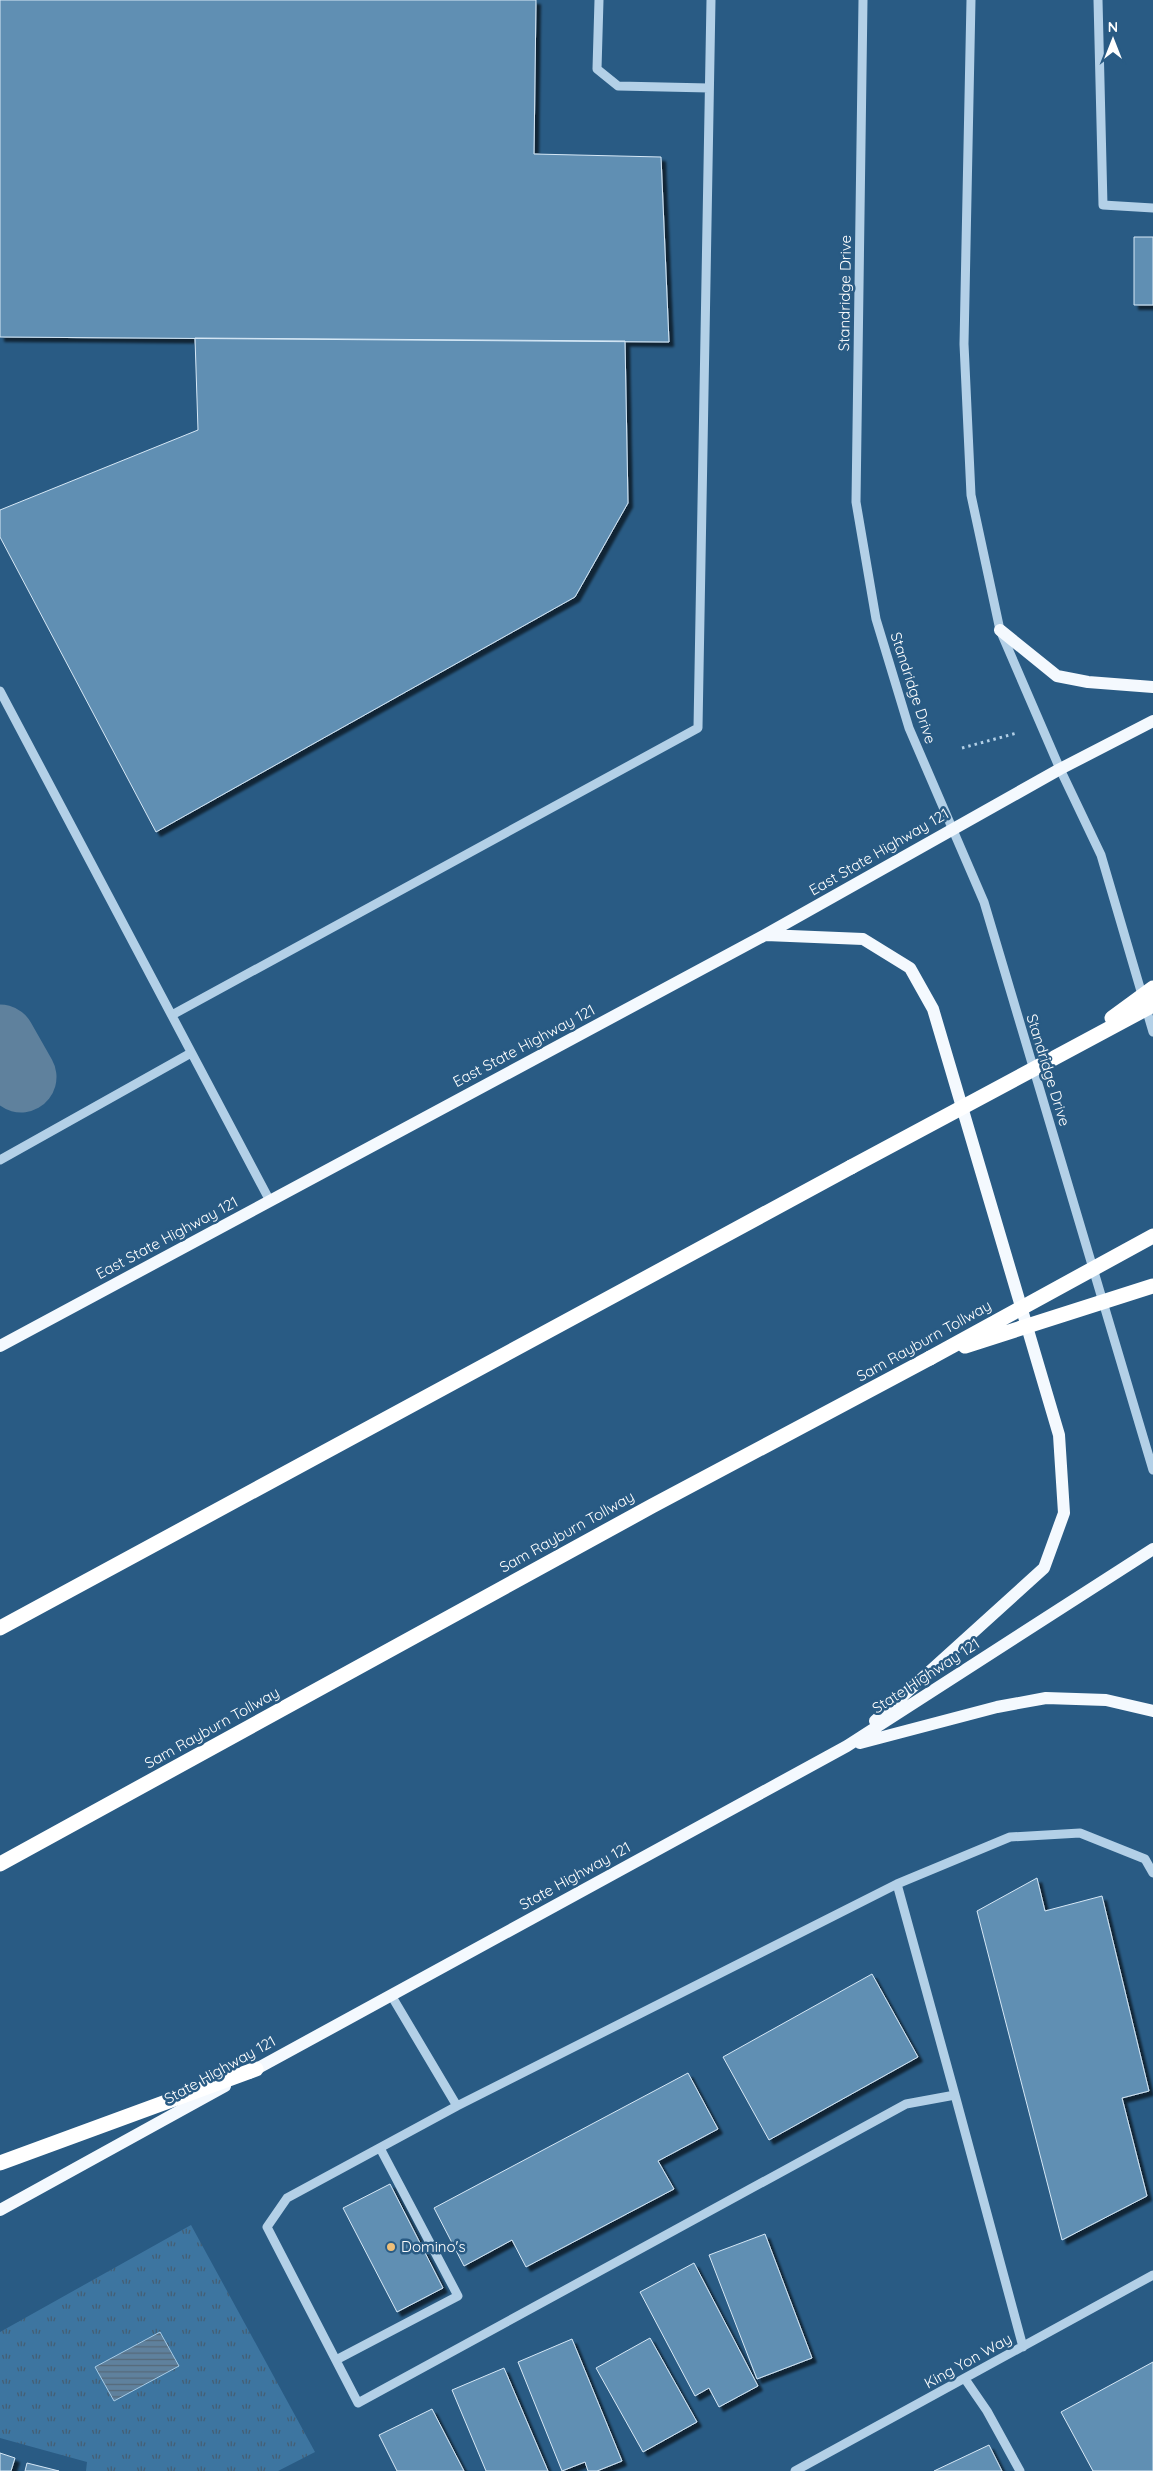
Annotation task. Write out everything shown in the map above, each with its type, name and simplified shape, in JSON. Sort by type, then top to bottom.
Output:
[{"type":"highway","points":[[1072,1047],[1153,988]]},
{"type":"highway","points":[[0,1628],[1072,1047],[1153,1005]]},
{"type":"highway","name":"Sam Rayburn Tollway","points":[[0,1864],[652,1506],[930,1358],[1153,1236]]},
{"type":"highway","points":[[930,1358],[1153,1286]]},
{"type":"highway","points":[[0,2162],[256,2068]]},
{"type":"main road","points":[[1000,630],[1057,676],[1088,682],[1153,687]]},
{"type":"main road","points":[[1060,769],[1153,721]]},
{"type":"main road","name":"East State Highway 121","points":[[0,1346],[765,935],[1060,769]]},
{"type":"main road","points":[[765,935],[863,939],[910,968],[933,1009],[1059,1435],[1064,1513],[1044,1568],[848,1746]]},
{"type":"main road","name":"State Highway 121","points":[[0,2210],[256,2068],[848,1746],[1153,1549]]},
{"type":"main road","points":[[848,1746],[997,1708],[1046,1698],[1106,1700],[1153,1711]]},
{"type":"street","points":[[599,0],[597,70],[618,86],[710,88]]},
{"type":"street","points":[[172,1016],[698,728],[711,0]]},
{"type":"street","name":"Standridge Drive","points":[[863,0],[856,502],[876,619],[908,728],[984,902],[1153,1470]]},
{"type":"street","points":[[971,0],[964,344],[971,495],[1000,630],[1060,769],[1102,855],[1153,1032]]},
{"type":"street","points":[[1098,0],[1103,205],[1153,208]]},
{"type":"street","points":[[0,691],[270,1201]]},
{"type":"street","points":[[0,1160],[191,1053]]},
{"type":"street","points":[[955,2095],[906,2104],[358,2403],[267,2226],[287,2198],[457,2106],[897,1884],[1010,1837],[1080,1833],[1146,1859],[1153,1873]]},
{"type":"street","points":[[897,1884],[1023,2347]]},
{"type":"street","points":[[391,1995],[457,2106]]},
{"type":"street","points":[[336,2360],[458,2296],[380,2148]]},
{"type":"street","name":"King Yon Way","points":[[795,2471],[1153,2275]]},
{"type":"street","points":[[965,2379],[987,2411],[1020,2471]]},
{"type":"path","points":[[962,748],[1017,733]]},
{"type":"green space","points":[[191,2225],[315,2452],[278,2471],[86,2471],[87,2462],[0,2438],[0,2332]]},
{"type":"shaded area","points":[[160,2332],[179,2366],[114,2401],[95,2367]]},
{"type":"building","points":[[0,0],[536,0],[534,154],[661,157],[669,342],[0,337]]},
{"type":"building","points":[[1134,237],[1153,237],[1153,305],[1134,305]]},
{"type":"building","points":[[195,338],[625,341],[628,503],[575,597],[156,832],[0,537],[0,510],[198,430]]},
{"type":"building","points":[[1037,1878],[1045,1911],[1102,1896],[1149,2091],[1122,2098],[1147,2196],[1062,2240],[977,1911]]},
{"type":"building","points":[[872,1974],[918,2057],[769,2140],[723,2057]]},
{"type":"building","points":[[688,2073],[718,2129],[658,2161],[674,2189],[526,2267],[512,2240],[464,2266],[434,2208]]},
{"type":"building","points":[[390,2184],[443,2288],[397,2312],[343,2208]]},
{"type":"building","points":[[765,2234],[812,2358],[757,2379],[709,2255]]},
{"type":"building","points":[[694,2263],[758,2386],[719,2407],[709,2388],[695,2396],[640,2292]]},
{"type":"building","points":[[650,2338],[697,2422],[643,2452],[596,2368]]},
{"type":"building","points":[[572,2339],[622,2461],[597,2471],[588,2471],[585,2462],[562,2471],[518,2362]]},
{"type":"building","points":[[1153,2362],[1153,2471],[1093,2471],[1061,2412]]},
{"type":"building","points":[[504,2368],[548,2471],[486,2471],[452,2390]]},
{"type":"building","points":[[432,2409],[464,2471],[397,2471],[379,2435]]},
{"type":"building","points":[[989,2445],[1002,2471],[934,2471]]},
{"type":"building","points":[[0,2453],[15,2458],[11,2471],[0,2471]]},
{"type":"building","points":[[27,2463],[59,2471],[25,2471]]},
{"type":"waterway","points":[[0,1040],[21,1077]]},
{"type":"place","name":"Domino's","points":[[391,2247]]}]
